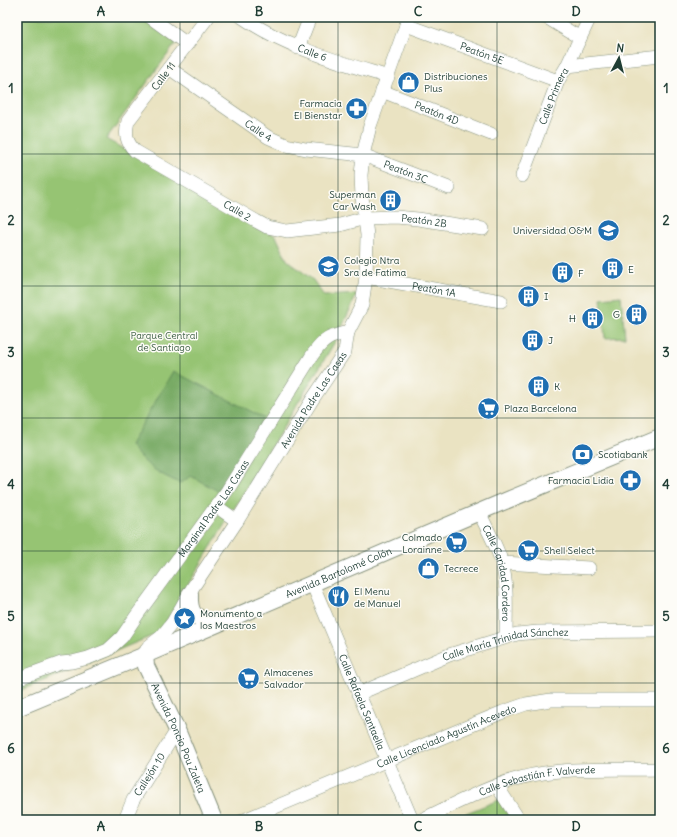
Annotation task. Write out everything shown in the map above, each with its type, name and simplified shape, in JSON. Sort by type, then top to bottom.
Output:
[{"type":"main road","name":"Avenida Bartolomé Colón","points":[[17,708],[479,512],[659,439]]},
{"type":"main road","points":[[190,594],[191,611],[196,617],[215,624]]},
{"type":"main road","name":"Avenida Poncio Pou Zaleta","points":[[145,655],[146,666],[177,730],[214,820]]},
{"type":"street","points":[[150,17],[187,44]]},
{"type":"street","name":"Calle 11","points":[[126,138],[128,121],[208,17]]},
{"type":"street","name":"Calle 6","points":[[242,17],[298,48],[388,77]]},
{"type":"street","points":[[298,48],[310,17]]},
{"type":"street","points":[[546,17],[580,38]]},
{"type":"street","name":"Calle Primera","points":[[522,176],[558,81],[567,66],[590,17]]},
{"type":"street","name":"Avenida Padre Las Casas","points":[[145,655],[148,647],[159,640],[166,631],[237,521],[312,400],[345,351],[348,332],[362,305],[368,257],[362,175],[364,155],[370,126],[408,21]]},
{"type":"street","name":"Peatón 5E","points":[[408,21],[558,81]]},
{"type":"street","points":[[567,66],[660,56]]},
{"type":"street","name":"Calle 4","points":[[169,68],[268,137],[286,145],[306,149],[364,155]]},
{"type":"street","name":"Peatón 4D","points":[[382,91],[491,134]]},
{"type":"street","name":"Calle 2","points":[[126,138],[129,145],[135,151],[267,227],[277,230],[294,230],[340,225],[365,218]]},
{"type":"street","name":"Peatón 3C","points":[[364,155],[449,188]]},
{"type":"street","name":"Peatón 2B","points":[[365,218],[418,219],[483,229]]},
{"type":"street","name":"Peatón 1A","points":[[366,276],[501,301]]},
{"type":"street","name":"Marginal Padre Las Casas","points":[[17,680],[61,663],[83,659],[108,650],[122,637],[227,491],[313,354],[322,342],[332,336],[348,332]]},
{"type":"street","points":[[216,506],[237,521]]},
{"type":"street","name":"Calle Caridad Cordero","points":[[479,512],[502,563],[506,605],[506,637]]},
{"type":"street","points":[[502,563],[589,568]]},
{"type":"street","name":"Calle Rafaela Santaella","points":[[312,583],[412,820]]},
{"type":"street","name":"Calle María Trinidad Sánchez","points":[[358,694],[449,656],[517,634],[538,632],[660,631]]},
{"type":"street","points":[[83,659],[100,673]]},
{"type":"street","name":"Calle Licenciado Agustín Acevedo","points":[[244,820],[514,708],[551,700],[660,700]]},
{"type":"street","name":"Callejón 10","points":[[125,820],[133,800],[177,730]]},
{"type":"street","name":"Calle Sebastián F. Valverde","points":[[421,820],[497,786],[519,778],[543,773],[580,770],[660,769]]},
{"type":"street","points":[[497,786],[519,820]]},
{"type":"green space","name":"Parque Central de Santiago","points":[[17,17],[141,17],[176,43],[106,139],[276,236],[287,260],[313,280],[324,296],[357,294],[336,340],[159,633],[17,692]]},
{"type":"green space","points":[[621,296],[625,337],[605,338],[601,298]]},
{"type":"green space","points":[[173,371],[264,418],[218,491],[191,476],[180,483],[165,476],[147,464],[130,445]]},
{"type":"green space","points":[[499,800],[511,820],[449,820]]},
{"type":"place","name":"Distribuciones Plus","points":[[409,82]]},
{"type":"place","name":"Farmacia El Bienstar","points":[[357,109]]},
{"type":"place","name":"Superman Car Wash","points":[[391,200]]},
{"type":"place","name":"Universidad O&M","points":[[608,230]]},
{"type":"place","name":"Colegio Ntra Sra de Fatima","points":[[328,266]]},
{"type":"place","name":"E","points":[[612,269]]},
{"type":"place","name":"F","points":[[563,273]]},
{"type":"place","name":"I","points":[[529,296]]},
{"type":"place","name":"G","points":[[636,314]]},
{"type":"place","name":"H","points":[[592,318]]},
{"type":"place","name":"J","points":[[533,340]]},
{"type":"place","name":"K","points":[[538,386]]},
{"type":"place","name":"Plaza Barcelona","points":[[489,408]]},
{"type":"place","name":"Scotiabank","points":[[583,454]]},
{"type":"place","name":"Farmacia Lidia","points":[[630,480]]},
{"type":"place","name":"Colmado Lorainne","points":[[457,543]]},
{"type":"place","name":"Shell Select","points":[[529,550]]},
{"type":"place","name":"Tecrece","points":[[429,568]]},
{"type":"place","name":"El Menu de Manuel","points":[[339,597]]},
{"type":"place","name":"Monumento a los Maestros","points":[[185,619]]},
{"type":"place","name":"Almacenes Salvador","points":[[248,678]]}]
